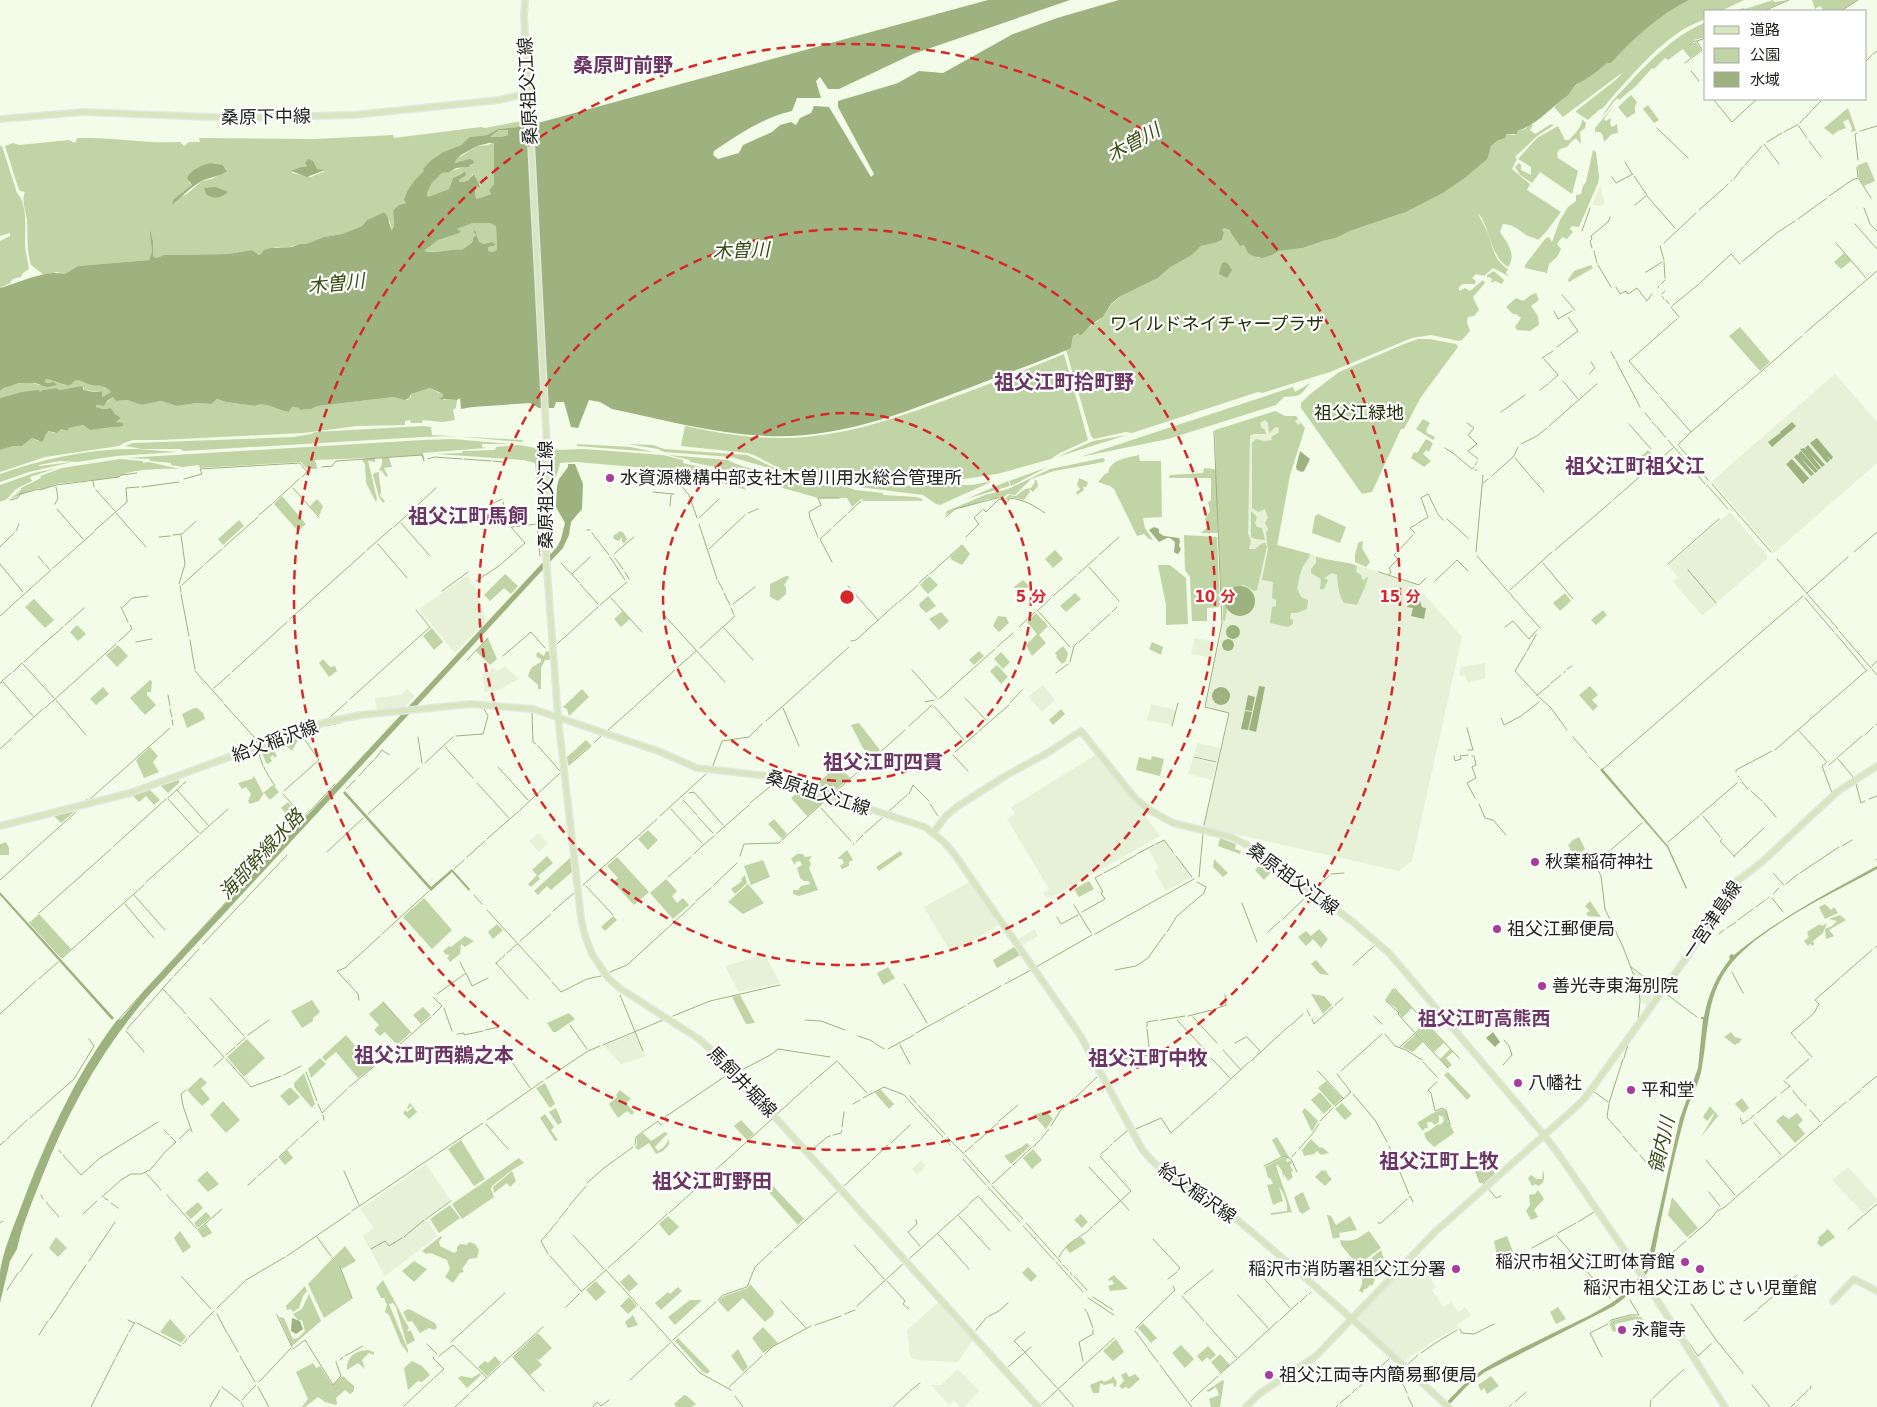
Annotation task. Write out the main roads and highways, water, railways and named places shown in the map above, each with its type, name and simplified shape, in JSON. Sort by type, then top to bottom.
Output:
[{"type":"main road","name":"桑原祖父江線","points":[[525,0],[524,16],[547,442],[546,557],[558,717],[658,751],[698,768],[769,776],[925,828],[933,833],[946,816],[958,806],[1081,731],[1135,798],[1148,809],[1173,823],[1231,838],[1255,849],[1382,945],[1544,1135]]},
{"type":"main road","name":"桑原下中線","points":[[0,119],[84,112],[236,118],[354,115],[489,102],[532,92]]},
{"type":"main road","name":"給父稲沢線","points":[[0,826],[130,793],[326,722],[361,715],[483,704],[533,710],[558,717]]},
{"type":"main road","name":"馬飼井堀線","points":[[558,717],[581,918],[592,954],[602,970],[622,989],[699,1039],[726,1063],[1038,1407]]},
{"type":"main road","name":"一宮津島線","points":[[1246,1407],[1259,1394],[1315,1358],[1435,1232],[1585,1098],[1699,940],[1732,885],[1762,862],[1837,792],[1877,766]]},
{"type":"main road","name":"給父稲沢線","points":[[933,833],[945,843],[955,856],[1080,1035],[1142,1149],[1149,1158],[1170,1176],[1232,1216],[1352,1320],[1448,1407]]},
{"type":"main road","points":[[1544,1135],[1639,1270],[1723,1405],[1716,1407]]},
{"type":"main road","points":[[1833,1301],[1854,1279],[1877,1291]]},
{"type":"water","name":"木曽川","points":[[988,0],[1070,0],[913,54],[839,89],[828,89],[820,77],[816,81],[821,98],[797,98],[792,111],[751,127],[714,151],[713,155],[718,159],[739,153],[743,145],[772,132],[780,125],[791,122],[796,125],[800,118],[811,113],[814,106],[829,107],[871,177],[874,174],[838,107],[838,101],[898,83],[919,71],[943,73],[1013,34],[1057,18],[1119,0],[1689,0],[1657,20],[1611,63],[1606,63],[1594,74],[1577,84],[1567,96],[1531,125],[1517,131],[1517,134],[1507,134],[1505,138],[1497,141],[1491,146],[1487,159],[1465,178],[1443,193],[1406,212],[1350,231],[1336,238],[1303,248],[1279,251],[1262,258],[1248,253],[1244,245],[1240,246],[1229,230],[1224,228],[1222,230],[1224,232],[1222,240],[1201,246],[1192,255],[1169,268],[1158,278],[1119,297],[1111,304],[1103,317],[1092,324],[1081,335],[1079,333],[1073,336],[1071,348],[928,404],[850,428],[796,436],[748,435],[670,422],[612,409],[600,402],[589,400],[578,428],[571,427],[564,402],[556,402],[554,408],[539,408],[530,403],[461,409],[460,398],[457,400],[439,399],[443,394],[430,388],[411,394],[405,400],[394,397],[318,406],[311,409],[300,410],[299,408],[292,407],[289,412],[268,405],[255,406],[217,399],[211,404],[197,403],[177,406],[161,401],[142,405],[127,400],[116,401],[113,397],[104,406],[97,405],[96,407],[103,409],[111,408],[121,418],[116,422],[123,423],[123,426],[90,430],[83,425],[69,428],[67,431],[61,429],[57,433],[48,431],[42,442],[32,438],[22,446],[13,446],[0,450],[0,398],[21,392],[39,390],[40,392],[56,388],[60,390],[81,386],[83,390],[102,391],[102,397],[111,392],[104,387],[78,380],[69,386],[47,379],[45,380],[46,383],[54,382],[57,385],[47,387],[35,383],[19,383],[0,391],[0,288],[49,273],[65,274],[78,266],[149,260],[152,252],[149,225],[153,241],[153,256],[156,258],[164,255],[228,254],[252,250],[259,255],[264,250],[271,248],[292,247],[324,237],[342,234],[362,226],[367,220],[384,212],[392,230],[394,226],[393,210],[399,205],[406,203],[404,200],[405,196],[430,161],[443,152],[461,145],[470,137],[487,135],[498,129],[527,126]],"holes":[[[499,130],[508,130],[508,135],[490,137]],[[494,143],[494,184],[489,190],[491,194],[476,199],[475,190],[477,187],[481,188],[474,174],[467,181],[459,182],[466,175],[465,172],[453,178],[449,189],[428,197],[427,193],[432,183],[442,173],[456,168],[468,167],[474,163],[470,159],[455,163],[455,161],[461,155],[477,146]],[[473,223],[490,223],[496,226],[497,250],[488,251],[488,247],[494,246],[495,243],[484,244],[479,242],[475,230],[473,232],[476,235],[473,238],[473,242],[462,250],[424,251],[438,240],[460,233],[461,231],[457,229]]]},
{"type":"water","points":[[308,159],[313,161],[317,169],[325,170],[307,177],[291,171],[306,167],[305,163]]},
{"type":"water","points":[[211,163],[223,165],[227,171],[200,182],[172,205],[173,200],[192,185],[187,178],[191,172]]},
{"type":"water","points":[[216,187],[228,192],[217,198],[206,194],[204,188]]},
{"type":"water","points":[[1225,262],[1232,270],[1227,278],[1219,274],[1222,263]]},
{"type":"water","points":[[1792,422],[1796,426],[1772,447],[1768,442],[1780,433],[1782,435],[1780,432]]},
{"type":"water","points":[[1817,438],[1833,457],[1831,460],[1827,456],[1830,460],[1827,463],[1810,443]]},
{"type":"water","points":[[1808,445],[1825,465],[1822,467],[1810,454],[1821,468],[1818,470],[1800,449],[1804,448],[1807,451],[1805,448]]},
{"type":"water","points":[[1300,451],[1310,459],[1302,472],[1297,470],[1296,467]]},
{"type":"water","points":[[1801,451],[1818,471],[1815,473],[1798,454]]},
{"type":"water","points":[[1797,454],[1814,474],[1811,476],[1794,457]]},
{"type":"water","points":[[1792,459],[1809,478],[1803,484],[1786,464],[1790,463],[1789,461]]},
{"type":"water","points":[[568,464],[575,464],[583,484],[582,509],[571,522],[569,535],[563,548],[147,997],[100,1060],[75,1105],[52,1153],[28,1213],[17,1249],[10,1261],[0,1303],[0,1273],[3,1257],[12,1231],[51,1134],[87,1064],[117,1020],[121,1019],[145,990],[557,547],[565,523],[556,507],[557,486]]},
{"type":"water","points":[[1154,527],[1159,529],[1159,533],[1164,536],[1179,538],[1181,549],[1179,553],[1174,552],[1175,542],[1170,538],[1159,542],[1149,530]]},
{"type":"water","points":[[1240,586],[1246,587],[1254,595],[1254,607],[1246,615],[1240,616],[1234,615],[1226,607],[1225,601],[1226,595],[1234,587]]},
{"type":"water","points":[[1411,588],[1416,589],[1422,607],[1426,608],[1424,619],[1411,616],[1413,608],[1407,607]]},
{"type":"water","points":[[1230,625],[1236,625],[1240,632],[1236,639],[1230,639],[1226,635],[1226,629]]},
{"type":"water","points":[[1226,639],[1230,639],[1234,645],[1230,651],[1226,651],[1222,647],[1222,643]]},
{"type":"water","points":[[1259,686],[1265,687],[1256,732],[1249,730]]},
{"type":"water","points":[[1217,687],[1225,687],[1230,692],[1228,703],[1217,705],[1212,700],[1212,692]]},
{"type":"water","points":[[1248,695],[1255,697],[1252,711],[1245,710]]},
{"type":"water","points":[[1245,711],[1252,712],[1248,730],[1241,729]]},
{"type":"water","points":[[1602,768],[1668,846],[1686,889],[1667,847],[1600,770]]},
{"type":"water","points":[[345,791],[431,887],[452,869],[470,889],[469,891],[452,872],[431,891],[343,793]]},
{"type":"water","points":[[1877,866],[1877,869],[1775,926],[1740,954],[1720,980],[1711,1004],[1701,1072],[1687,1110],[1675,1152],[1654,1254],[1648,1271],[1641,1282],[1614,1306],[1485,1372],[1467,1386],[1447,1407],[1442,1407],[1466,1382],[1482,1370],[1595,1313],[1621,1296],[1632,1286],[1648,1260],[1680,1118],[1698,1068],[1703,1019],[1701,1017],[1704,1017],[1713,986],[1730,959],[1729,957],[1803,907]]},
{"type":"water","points":[[0,892],[114,1018],[112,1020],[0,895]]},
{"type":"water","points":[[1493,1032],[1500,1042],[1495,1047],[1486,1038]]},
{"type":"water","points":[[292,1318],[300,1321],[303,1329],[296,1334],[291,1331]]},
{"type":"waterway","points":[[1766,10],[1789,0]]},
{"type":"waterway","points":[[1843,10],[1858,0]]},
{"type":"waterway","points":[[1697,41],[1704,39]]},
{"type":"waterway","points":[[1685,63],[1702,50],[1697,41],[1689,45]]},
{"type":"waterway","points":[[1873,54],[1877,51]]},
{"type":"waterway","points":[[1867,60],[1872,55]]},
{"type":"waterway","points":[[1691,71],[1699,81]]},
{"type":"waterway","points":[[1714,100],[1732,122],[1756,100]]},
{"type":"waterway","points":[[1813,109],[1821,101]]},
{"type":"waterway","points":[[1805,118],[1812,110]]},
{"type":"waterway","points":[[1800,123],[1804,118]]},
{"type":"waterway","points":[[1784,132],[1797,125]]},
{"type":"waterway","points":[[1798,125],[1807,138]]},
{"type":"waterway","points":[[1860,131],[1877,126]]},
{"type":"waterway","points":[[1657,128],[1688,158]]},
{"type":"waterway","points":[[1767,142],[1782,133]]},
{"type":"waterway","points":[[1857,133],[1855,134],[1858,160]]},
{"type":"waterway","points":[[1809,141],[1821,157]]},
{"type":"waterway","points":[[1764,144],[1779,164]]},
{"type":"waterway","points":[[1745,165],[1762,146]]},
{"type":"waterway","points":[[1625,162],[1632,174]]},
{"type":"waterway","points":[[1734,179],[1743,167]]},
{"type":"waterway","points":[[1829,196],[1858,178],[1857,167]]},
{"type":"waterway","points":[[1612,177],[1616,183],[1633,174]]},
{"type":"waterway","points":[[1634,176],[1647,195]]},
{"type":"waterway","points":[[1859,179],[1871,198]]},
{"type":"waterway","points":[[1725,187],[1728,184]]},
{"type":"waterway","points":[[1699,210],[1724,188]]},
{"type":"waterway","points":[[1635,205],[1646,196]]},
{"type":"waterway","points":[[1647,196],[1675,228]]},
{"type":"waterway","points":[[1798,219],[1827,198]]},
{"type":"waterway","points":[[1582,231],[1590,208]]},
{"type":"waterway","points":[[1864,208],[1870,224],[1877,231]]},
{"type":"waterway","points":[[1664,243],[1696,213]]},
{"type":"waterway","points":[[1592,248],[1591,236],[1608,222],[1610,217]]},
{"type":"waterway","points":[[1743,261],[1778,232],[1795,221]]},
{"type":"waterway","points":[[1855,224],[1877,249]]},
{"type":"waterway","points":[[1836,243],[1866,278]]},
{"type":"waterway","points":[[1660,246],[1664,260]]},
{"type":"waterway","points":[[1594,251],[1597,263]]},
{"type":"waterway","points":[[1700,283],[1731,254],[1740,264]]},
{"type":"waterway","points":[[1646,272],[1662,262]]},
{"type":"waterway","points":[[1664,262],[1665,278]]},
{"type":"waterway","points":[[1598,265],[1611,287]]},
{"type":"waterway","points":[[1857,288],[1877,271]]},
{"type":"waterway","points":[[1661,284],[1665,280]]},
{"type":"waterway","points":[[1672,306],[1699,284]]},
{"type":"waterway","points":[[1616,287],[1620,294],[1626,291],[1628,294],[1637,288],[1647,301],[1652,294]]},
{"type":"waterway","points":[[1805,333],[1856,289]]},
{"type":"waterway","points":[[1662,294],[1665,291]]},
{"type":"waterway","points":[[1562,295],[1575,310]]},
{"type":"waterway","points":[[1666,300],[1669,304]]},
{"type":"waterway","points":[[1671,307],[1679,317]]},
{"type":"waterway","points":[[1554,311],[1558,319],[1572,311]]},
{"type":"waterway","points":[[1557,347],[1578,331],[1568,317]]},
{"type":"waterway","points":[[1658,394],[1629,361],[1677,319]]},
{"type":"waterway","points":[[1741,389],[1802,336]]},
{"type":"waterway","points":[[1542,358],[1553,351]]},
{"type":"waterway","points":[[1611,352],[1615,359]]},
{"type":"waterway","points":[[1544,359],[1558,375],[1549,383]]},
{"type":"waterway","points":[[1616,361],[1640,407]]},
{"type":"waterway","points":[[1589,374],[1595,368],[1591,362]]},
{"type":"waterway","points":[[1563,381],[1578,399]]},
{"type":"waterway","points":[[1540,390],[1548,384]]},
{"type":"waterway","points":[[1549,426],[1597,384]]},
{"type":"waterway","points":[[1691,432],[1739,390]]},
{"type":"waterway","points":[[1501,412],[1525,395]]},
{"type":"waterway","points":[[1660,397],[1691,432],[1678,445]]},
{"type":"waterway","points":[[1645,413],[1651,420]]},
{"type":"waterway","points":[[1652,422],[1656,426]]},
{"type":"waterway","points":[[1467,423],[1474,428],[1468,435],[1477,444],[1468,451],[1478,459]]},
{"type":"waterway","points":[[1629,424],[1651,449]]},
{"type":"waterway","points":[[1657,427],[1661,432]]},
{"type":"waterway","points":[[1521,444],[1537,436],[1547,428]]},
{"type":"waterway","points":[[1204,825],[1229,713],[1205,707],[1222,623],[1214,431]]},
{"type":"waterway","points":[[1661,432],[1664,435]]},
{"type":"waterway","points":[[1668,440],[1693,469]]},
{"type":"waterway","points":[[1679,446],[1693,462]]},
{"type":"waterway","points":[[1492,476],[1514,456],[1518,447]]},
{"type":"waterway","points":[[1445,448],[1472,469],[1474,467]]},
{"type":"waterway","points":[[1613,500],[1673,448]]},
{"type":"waterway","points":[[322,467],[332,466],[336,461],[422,455],[424,461]]},
{"type":"waterway","points":[[428,459],[434,457],[462,459]]},
{"type":"waterway","points":[[1515,458],[1544,492]]},
{"type":"waterway","points":[[464,459],[491,461]]},
{"type":"waterway","points":[[493,461],[503,462]]},
{"type":"waterway","points":[[184,479],[202,474],[200,469],[300,463],[307,472],[302,477]]},
{"type":"waterway","points":[[1694,463],[1708,480]]},
{"type":"waterway","points":[[310,468],[317,468]]},
{"type":"waterway","points":[[659,471],[691,474]]},
{"type":"waterway","points":[[1695,472],[1705,484]]},
{"type":"waterway","points":[[10,500],[18,498],[20,494],[56,485],[137,473]]},
{"type":"waterway","points":[[672,474],[689,495],[697,518]]},
{"type":"waterway","points":[[1476,552],[1483,475]]},
{"type":"waterway","points":[[273,503],[299,479]]},
{"type":"waterway","points":[[1483,483],[1488,479]]},
{"type":"waterway","points":[[93,481],[94,487]]},
{"type":"waterway","points":[[142,487],[179,482]]},
{"type":"waterway","points":[[1712,484],[1771,552]]},
{"type":"waterway","points":[[1707,485],[1728,509]]},
{"type":"waterway","points":[[56,487],[57,492]]},
{"type":"waterway","points":[[95,530],[127,502],[126,488],[139,487]]},
{"type":"waterway","points":[[293,488],[319,517]]},
{"type":"waterway","points":[[394,527],[436,488]]},
{"type":"waterway","points":[[96,490],[115,511]]},
{"type":"waterway","points":[[653,492],[674,494]]},
{"type":"waterway","points":[[55,504],[58,498],[57,493]]},
{"type":"waterway","points":[[1418,523],[1428,517],[1421,498],[1428,494],[1437,512]]},
{"type":"waterway","points":[[670,506],[671,495]]},
{"type":"waterway","points":[[818,537],[809,512],[821,505],[818,498],[839,498]]},
{"type":"waterway","points":[[946,517],[955,509],[997,498]]},
{"type":"waterway","points":[[1008,501],[1010,498],[1024,502],[1033,505],[1045,513]]},
{"type":"waterway","points":[[494,503],[502,499]]},
{"type":"waterway","points":[[699,518],[719,499]]},
{"type":"waterway","points":[[983,509],[986,512],[999,499],[1007,502]]},
{"type":"waterway","points":[[863,500],[922,500]]},
{"type":"waterway","points":[[848,513],[861,501]]},
{"type":"waterway","points":[[503,502],[509,523]]},
{"type":"waterway","points":[[1555,550],[1611,502]]},
{"type":"waterway","points":[[259,515],[272,504]]},
{"type":"waterway","points":[[57,509],[83,539]]},
{"type":"waterway","points":[[748,513],[758,509]]},
{"type":"waterway","points":[[966,537],[979,524],[974,518],[982,510]]},
{"type":"waterway","points":[[116,513],[146,547]]},
{"type":"waterway","points":[[1437,513],[1443,520]]},
{"type":"waterway","points":[[709,549],[745,515]]},
{"type":"waterway","points":[[834,526],[846,515]]},
{"type":"waterway","points":[[224,547],[258,517]]},
{"type":"waterway","points":[[1447,519],[1468,538]]},
{"type":"waterway","points":[[1668,564],[1719,519]]},
{"type":"waterway","points":[[173,535],[182,534],[196,521]]},
{"type":"waterway","points":[[401,523],[430,556]]},
{"type":"waterway","points":[[16,531],[19,524]]},
{"type":"waterway","points":[[512,527],[537,524]]},
{"type":"waterway","points":[[699,524],[717,579]]},
{"type":"waterway","points":[[1415,533],[1410,528],[1417,524]]},
{"type":"waterway","points":[[537,526],[540,556]]},
{"type":"waterway","points":[[476,581],[499,566],[525,543],[511,527]]},
{"type":"waterway","points":[[367,550],[392,528]]},
{"type":"waterway","points":[[831,529],[820,539],[832,562]]},
{"type":"waterway","points":[[53,568],[94,532]]},
{"type":"waterway","points":[[1854,552],[1877,532]]},
{"type":"waterway","points":[[0,547],[14,533]]},
{"type":"waterway","points":[[592,533],[609,555]]},
{"type":"waterway","points":[[179,584],[185,564],[181,535]]},
{"type":"waterway","points":[[1401,548],[1413,535]]},
{"type":"waterway","points":[[159,537],[170,536]]},
{"type":"waterway","points":[[614,554],[634,537]]},
{"type":"waterway","points":[[1099,555],[1119,537]]},
{"type":"waterway","points":[[378,544],[407,578]]},
{"type":"waterway","points":[[930,574],[962,545]]},
{"type":"waterway","points":[[205,564],[222,549]]},
{"type":"waterway","points":[[290,619],[365,552]]},
{"type":"waterway","points":[[1510,590],[1552,552]]},
{"type":"waterway","points":[[1389,575],[1391,572],[1389,568],[1398,559],[1394,555],[1396,553]]},
{"type":"waterway","points":[[38,556],[44,563]]},
{"type":"waterway","points":[[1477,556],[1540,628]]},
{"type":"waterway","points":[[572,574],[590,557]]},
{"type":"waterway","points":[[610,557],[625,580]]},
{"type":"waterway","points":[[1078,574],[1097,557]]},
{"type":"waterway","points":[[1807,593],[1848,557]]},
{"type":"waterway","points":[[615,558],[623,569]]},
{"type":"waterway","points":[[1777,559],[1838,629]]},
{"type":"waterway","points":[[1435,581],[1457,560],[1468,571]]},
{"type":"waterway","points":[[561,563],[579,582]]},
{"type":"waterway","points":[[1543,563],[1573,599]]},
{"type":"waterway","points":[[0,564],[23,592]]},
{"type":"waterway","points":[[46,565],[49,569]]},
{"type":"waterway","points":[[182,585],[203,566]]},
{"type":"waterway","points":[[1089,567],[1119,601]]},
{"type":"waterway","points":[[0,616],[51,570]]},
{"type":"waterway","points":[[1688,570],[1716,603]]},
{"type":"waterway","points":[[442,591],[468,572]]},
{"type":"waterway","points":[[625,572],[629,579]]},
{"type":"waterway","points":[[1379,572],[1419,585],[1426,578]]},
{"type":"waterway","points":[[919,583],[928,575]]},
{"type":"waterway","points":[[1053,596],[1076,576]]},
{"type":"waterway","points":[[718,581],[723,590]]},
{"type":"waterway","points":[[600,605],[627,582]]},
{"type":"waterway","points":[[580,584],[598,604]]},
{"type":"waterway","points":[[899,602],[918,585]]},
{"type":"waterway","points":[[180,586],[181,592]]},
{"type":"waterway","points":[[848,586],[878,620]]},
{"type":"waterway","points":[[733,604],[755,587]]},
{"type":"waterway","points":[[724,593],[730,605]]},
{"type":"waterway","points":[[181,594],[189,636]]},
{"type":"waterway","points":[[123,607],[132,598],[148,596]]},
{"type":"waterway","points":[[1603,769],[1803,596]]},
{"type":"waterway","points":[[611,598],[642,632]]},
{"type":"waterway","points":[[1037,611],[1051,598]]},
{"type":"waterway","points":[[1805,598],[1834,632]]},
{"type":"waterway","points":[[851,641],[856,640],[897,603]]},
{"type":"waterway","points":[[121,607],[128,622]]},
{"type":"waterway","points":[[557,644],[598,607]]},
{"type":"waterway","points":[[1112,612],[1117,607]]},
{"type":"waterway","points":[[73,618],[84,608]]},
{"type":"waterway","points":[[731,608],[734,615]]},
{"type":"waterway","points":[[350,699],[430,627],[416,610]]},
{"type":"waterway","points":[[1019,627],[1035,612]]},
{"type":"waterway","points":[[1039,612],[1070,647]]},
{"type":"waterway","points":[[1091,631],[1110,614]]},
{"type":"waterway","points":[[665,616],[725,682]]},
{"type":"waterway","points":[[700,648],[735,616]]},
{"type":"waterway","points":[[65,625],[72,619]]},
{"type":"waterway","points":[[1505,627],[1513,621],[1529,639],[1537,630]]},
{"type":"waterway","points":[[232,672],[287,622]]},
{"type":"waterway","points":[[119,641],[132,629],[130,625]]},
{"type":"waterway","points":[[40,647],[63,627]]},
{"type":"waterway","points":[[724,628],[753,660]]},
{"type":"waterway","points":[[1839,631],[1871,668]]},
{"type":"waterway","points":[[503,656],[531,632],[545,648]]},
{"type":"waterway","points":[[997,647],[1013,633]]},
{"type":"waterway","points":[[1079,642],[1089,633]]},
{"type":"waterway","points":[[1836,634],[1866,670]]},
{"type":"waterway","points":[[1527,651],[1536,635]]},
{"type":"waterway","points":[[467,660],[488,638]]},
{"type":"waterway","points":[[136,642],[152,639]]},
{"type":"waterway","points":[[190,640],[192,652]]},
{"type":"waterway","points":[[1070,662],[1074,646],[1077,643]]},
{"type":"waterway","points":[[96,662],[116,644]]},
{"type":"waterway","points":[[812,680],[849,647]]},
{"type":"waterway","points":[[24,662],[39,648]]},
{"type":"waterway","points":[[939,699],[995,649]]},
{"type":"waterway","points":[[677,668],[696,651]]},
{"type":"waterway","points":[[192,653],[195,669]]},
{"type":"waterway","points":[[1526,653],[1515,671],[1538,696]]},
{"type":"waterway","points":[[1872,666],[1877,661]]},
{"type":"waterway","points":[[13,672],[22,663]]},
{"type":"waterway","points":[[45,708],[95,663]]},
{"type":"waterway","points":[[23,664],[54,698]]},
{"type":"waterway","points":[[1056,673],[1068,664]]},
{"type":"waterway","points":[[1567,669],[1572,666]]},
{"type":"waterway","points":[[1872,669],[1877,675]]},
{"type":"waterway","points":[[656,687],[675,670]]},
{"type":"waterway","points":[[912,670],[937,698]]},
{"type":"waterway","points":[[1775,750],[1867,670]]},
{"type":"waterway","points":[[195,671],[223,702]]},
{"type":"waterway","points":[[2,681],[11,673]]},
{"type":"waterway","points":[[214,688],[230,674]]},
{"type":"waterway","points":[[1551,683],[1561,675]]},
{"type":"waterway","points":[[766,721],[811,681]]},
{"type":"waterway","points":[[3,682],[33,716]]},
{"type":"waterway","points":[[1537,695],[1550,685]]},
{"type":"waterway","points":[[634,707],[655,688]]},
{"type":"waterway","points":[[1010,703],[1022,690]]},
{"type":"waterway","points":[[168,695],[170,706]]},
{"type":"waterway","points":[[1539,697],[1551,708],[1567,730]]},
{"type":"waterway","points":[[965,698],[986,720]]},
{"type":"waterway","points":[[56,700],[86,735]]},
{"type":"waterway","points":[[925,702],[934,700]]},
{"type":"waterway","points":[[319,721],[329,718],[347,702]]},
{"type":"waterway","points":[[1501,718],[1504,725],[1521,716],[1539,702]]},
{"type":"waterway","points":[[1172,726],[1178,703]]},
{"type":"waterway","points":[[224,704],[256,739],[257,743]]},
{"type":"waterway","points":[[909,726],[932,705]]},
{"type":"waterway","points":[[979,731],[1009,705]]},
{"type":"waterway","points":[[934,706],[964,740]]},
{"type":"waterway","points":[[456,736],[483,734],[488,716],[483,707]]},
{"type":"waterway","points":[[607,731],[633,708]]},
{"type":"waterway","points":[[783,708],[799,746]]},
{"type":"waterway","points":[[14,735],[43,709]]},
{"type":"waterway","points":[[170,709],[172,717]]},
{"type":"waterway","points":[[532,712],[533,742],[536,744]]},
{"type":"waterway","points":[[172,720],[173,725]]},
{"type":"waterway","points":[[325,726],[340,723]]},
{"type":"waterway","points":[[712,768],[722,741],[749,737],[762,724]]},
{"type":"waterway","points":[[284,791],[319,760],[305,740],[316,729],[322,727]]},
{"type":"waterway","points":[[1866,734],[1873,727]]},
{"type":"waterway","points":[[89,800],[170,728]]},
{"type":"waterway","points":[[1467,728],[1473,750],[1468,750]]},
{"type":"waterway","points":[[833,794],[905,730]]},
{"type":"waterway","points":[[1799,731],[1810,743]]},
{"type":"waterway","points":[[955,752],[977,733]]},
{"type":"waterway","points":[[594,743],[602,735]]},
{"type":"waterway","points":[[1846,750],[1862,736]]},
{"type":"waterway","points":[[418,737],[422,763]]},
{"type":"waterway","points":[[425,763],[453,737]]},
{"type":"waterway","points":[[1573,737],[1587,753]]},
{"type":"waterway","points":[[0,749],[12,738]]},
{"type":"waterway","points":[[1810,743],[1819,753]]},
{"type":"waterway","points":[[538,746],[560,771]]},
{"type":"waterway","points":[[569,765],[591,746]]},
{"type":"waterway","points":[[445,747],[473,778]]},
{"type":"waterway","points":[[375,759],[382,750],[389,755]]},
{"type":"waterway","points":[[258,751],[263,766]]},
{"type":"waterway","points":[[1736,772],[1736,770],[1772,751]]},
{"type":"waterway","points":[[1837,758],[1845,751]]},
{"type":"waterway","points":[[1820,754],[1827,762]]},
{"type":"waterway","points":[[953,755],[968,771]]},
{"type":"waterway","points":[[1454,756],[1455,761],[1461,759],[1460,756],[1468,755]]},
{"type":"waterway","points":[[1472,756],[1474,756],[1476,765],[1472,767],[1476,778],[1467,783],[1475,798]]},
{"type":"waterway","points":[[1194,757],[1216,762]]},
{"type":"waterway","points":[[1589,757],[1597,765]]},
{"type":"waterway","points":[[1829,765],[1836,759]]},
{"type":"waterway","points":[[1838,759],[1854,778]]},
{"type":"waterway","points":[[367,767],[374,760]]},
{"type":"waterway","points":[[1826,763],[1822,766],[1832,793]]},
{"type":"waterway","points":[[498,767],[528,800]]},
{"type":"waterway","points":[[359,776],[366,768]]},
{"type":"waterway","points":[[368,814],[419,768]]},
{"type":"waterway","points":[[266,771],[269,777]]},
{"type":"waterway","points":[[520,810],[560,773]]},
{"type":"waterway","points":[[660,816],[706,774]]},
{"type":"waterway","points":[[270,778],[275,786]]},
{"type":"waterway","points":[[346,789],[355,780]]},
{"type":"waterway","points":[[750,803],[777,781]]},
{"type":"waterway","points":[[1742,782],[1748,789]]},
{"type":"waterway","points":[[477,783],[509,818]]},
{"type":"waterway","points":[[1700,815],[1737,783]]},
{"type":"waterway","name":"海部幹線水路","points":[[119,1019],[335,784]]},
{"type":"waterway","points":[[1856,784],[1861,803],[1865,801]]},
{"type":"waterway","points":[[168,798],[182,785]]},
{"type":"waterway","points":[[909,794],[913,785],[929,801]]},
{"type":"waterway","points":[[177,790],[208,825]]},
{"type":"waterway","points":[[1751,791],[1762,801]]},
{"type":"waterway","points":[[689,793],[694,792],[723,825]]},
{"type":"waterway","points":[[283,794],[302,815]]},
{"type":"waterway","points":[[897,804],[907,795]]},
{"type":"waterway","points":[[1869,799],[1877,796]]},
{"type":"waterway","points":[[84,802],[87,799]]},
{"type":"waterway","points":[[114,846],[166,799]]},
{"type":"waterway","points":[[168,799],[199,833]]},
{"type":"waterway","points":[[782,840],[827,799]]},
{"type":"waterway","points":[[683,800],[697,815]]},
{"type":"waterway","points":[[1764,803],[1776,817]]},
{"type":"waterway","points":[[930,804],[938,816]]},
{"type":"waterway","points":[[1479,804],[1485,818],[1493,820],[1506,835]]},
{"type":"waterway","points":[[716,834],[749,805]]},
{"type":"waterway","points":[[888,812],[896,805]]},
{"type":"waterway","points":[[60,808],[69,806]]},
{"type":"waterway","points":[[821,808],[851,841]]},
{"type":"waterway","points":[[200,834],[228,809]]},
{"type":"waterway","points":[[671,809],[702,843]]},
{"type":"waterway","points":[[487,839],[519,811]]},
{"type":"waterway","points":[[0,880],[76,812]]},
{"type":"waterway","points":[[1668,842],[1699,816]]},
{"type":"waterway","points":[[1703,816],[1720,837]]},
{"type":"waterway","points":[[698,817],[713,833]]},
{"type":"waterway","points":[[327,852],[363,818]]},
{"type":"waterway","points":[[865,833],[882,818]]},
{"type":"waterway","points":[[583,885],[657,819]]},
{"type":"waterway","points":[[1598,861],[1642,823]]},
{"type":"waterway","points":[[1734,856],[1764,828]]},
{"type":"waterway","points":[[1199,877],[1203,834]]},
{"type":"waterway","points":[[856,842],[863,835]]},
{"type":"waterway","points":[[146,882],[198,836]]},
{"type":"waterway","points":[[701,847],[714,836]]},
{"type":"waterway","points":[[1722,839],[1720,841],[1735,857]]},
{"type":"waterway","points":[[1156,844],[1164,840],[1173,852]]},
{"type":"waterway","points":[[1842,846],[1852,840]]},
{"type":"waterway","points":[[467,857],[485,841]]},
{"type":"waterway","points":[[740,856],[744,844],[779,843],[781,841]]},
{"type":"waterway","points":[[1137,854],[1154,845]]},
{"type":"waterway","points":[[1800,873],[1839,847]]},
{"type":"waterway","points":[[694,854],[700,848]]},
{"type":"waterway","points":[[39,913],[111,849]]},
{"type":"waterway","points":[[203,944],[287,855]]},
{"type":"waterway","points":[[1120,864],[1136,855]]},
{"type":"waterway","points":[[1176,856],[1192,877]]},
{"type":"waterway","points":[[668,877],[691,857]]},
{"type":"waterway","points":[[454,869],[464,860]]},
{"type":"waterway","points":[[714,885],[737,863]]},
{"type":"waterway","points":[[1596,863],[1595,865],[1601,876],[1605,909],[1623,947],[1639,989],[1638,1021]]},
{"type":"waterway","points":[[1104,873],[1119,865]]},
{"type":"waterway","points":[[1331,874],[1344,873]]},
{"type":"waterway","points":[[1773,873],[1784,885]]},
{"type":"waterway","points":[[1082,912],[1105,899],[1095,878],[1102,874]]},
{"type":"waterway","points":[[1786,884],[1798,874]]},
{"type":"waterway","points":[[1315,888],[1329,876]]},
{"type":"waterway","points":[[1095,934],[1194,879]]},
{"type":"waterway","points":[[1167,932],[1177,916],[1204,893],[1206,887],[1197,882]]},
{"type":"waterway","points":[[62,958],[144,885]]},
{"type":"waterway","points":[[586,886],[613,915]]},
{"type":"waterway","points":[[696,901],[711,888]]},
{"type":"waterway","points":[[1773,894],[1779,888]]},
{"type":"waterway","points":[[382,934],[429,891]]},
{"type":"waterway","points":[[553,911],[574,893]]},
{"type":"waterway","points":[[134,895],[165,930]]},
{"type":"waterway","points":[[474,895],[482,904]]},
{"type":"waterway","points":[[1283,919],[1308,895]]},
{"type":"waterway","points":[[1772,898],[1783,912]]},
{"type":"waterway","points":[[1756,907],[1765,900]]},
{"type":"waterway","points":[[610,972],[627,965],[695,903]]},
{"type":"waterway","points":[[1242,903],[1257,942]]},
{"type":"waterway","points":[[125,904],[154,938]]},
{"type":"waterway","points":[[1074,905],[1091,933]]},
{"type":"waterway","points":[[1738,920],[1753,909]]},
{"type":"waterway","points":[[487,910],[550,979]]},
{"type":"waterway","points":[[520,941],[550,915]]},
{"type":"waterway","points":[[1057,917],[1061,924],[1078,915]]},
{"type":"waterway","points":[[1268,932],[1280,921]]},
{"type":"waterway","points":[[1727,928],[1736,922]]},
{"type":"waterway","points":[[1719,934],[1724,930]]},
{"type":"waterway","points":[[1115,970],[1136,966],[1148,958],[1165,934]]},
{"type":"waterway","points":[[1036,967],[1092,935]]},
{"type":"waterway","points":[[359,1000],[358,994],[337,971],[345,968],[380,936]]},
{"type":"waterway","points":[[507,953],[517,944]]},
{"type":"waterway","points":[[1353,965],[1375,945]]},
{"type":"waterway","points":[[174,976],[199,949]]},
{"type":"waterway","points":[[1841,977],[1872,950]]},
{"type":"waterway","points":[[496,963],[505,955]]},
{"type":"waterway","points":[[39,979],[58,962]]},
{"type":"waterway","points":[[460,962],[465,972]]},
{"type":"waterway","points":[[496,963],[528,999]]},
{"type":"waterway","points":[[1631,967],[1661,990]]},
{"type":"waterway","points":[[1005,984],[1031,970]]},
{"type":"waterway","points":[[1732,972],[1743,993]]},
{"type":"waterway","points":[[437,994],[466,973],[472,986],[488,978]]},
{"type":"waterway","points":[[552,982],[561,992],[587,979],[601,976]]},
{"type":"waterway","points":[[127,1029],[172,978]]},
{"type":"waterway","points":[[1806,1020],[1814,1013],[1819,1004],[1815,1000],[1840,978]]},
{"type":"waterway","points":[[0,1014],[36,981]]},
{"type":"waterway","points":[[904,984],[927,1023]]},
{"type":"waterway","points":[[673,1016],[710,1001],[780,985]]},
{"type":"waterway","points":[[968,1004],[1001,986]]},
{"type":"waterway","points":[[163,989],[186,1014]]},
{"type":"waterway","points":[[1395,989],[1425,1022]]},
{"type":"waterway","points":[[1665,993],[1697,1017]]},
{"type":"waterway","points":[[620,995],[643,1051]]},
{"type":"waterway","points":[[1215,1009],[1226,1005],[1225,995]]},
{"type":"waterway","points":[[433,997],[442,1006],[433,1015]]},
{"type":"waterway","points":[[210,998],[244,1036]]},
{"type":"waterway","points":[[1335,1005],[1343,998]]},
{"type":"waterway","points":[[1386,1001],[1399,1013],[1414,1032]]},
{"type":"waterway","points":[[383,1002],[411,1033]]},
{"type":"waterway","points":[[916,1033],[965,1006]]},
{"type":"waterway","points":[[1312,1019],[1314,1024],[1333,1007]]},
{"type":"waterway","points":[[444,1008],[452,1031]]},
{"type":"waterway","points":[[1188,1016],[1212,1010]]},
{"type":"waterway","points":[[1307,1010],[1310,1016]]},
{"type":"waterway","points":[[1290,1026],[1303,1014]]},
{"type":"waterway","points":[[1161,1020],[1185,1016]]},
{"type":"waterway","points":[[1374,1016],[1382,1024]]},
{"type":"waterway","points":[[188,1017],[224,1057]]},
{"type":"waterway","points":[[390,1053],[431,1017]]},
{"type":"waterway","points":[[1193,1017],[1217,1043]]},
{"type":"waterway","points":[[248,1035],[269,1020]]},
{"type":"waterway","points":[[603,1045],[663,1020]]},
{"type":"waterway","points":[[805,1020],[821,1021],[845,1030]]},
{"type":"waterway","points":[[1147,1027],[1147,1022],[1158,1020]]},
{"type":"waterway","points":[[1177,1020],[1207,1052]]},
{"type":"waterway","points":[[1793,1035],[1791,1033],[1805,1021]]},
{"type":"waterway","points":[[1400,1047],[1426,1023],[1459,1058]]},
{"type":"waterway","points":[[570,1025],[587,1049]]},
{"type":"waterway","points":[[1251,1061],[1289,1026]]},
{"type":"waterway","points":[[485,1030],[499,1027]]},
{"type":"waterway","points":[[1137,1057],[1150,1055],[1147,1029]]},
{"type":"waterway","points":[[126,1031],[144,1052]]},
{"type":"waterway","points":[[457,1034],[464,1033],[464,1035],[483,1031]]},
{"type":"waterway","points":[[1341,1071],[1382,1034]]},
{"type":"waterway","points":[[1385,1034],[1395,1046],[1406,1050],[1422,1060]]},
{"type":"waterway","points":[[1416,1034],[1448,1068]]},
{"type":"waterway","points":[[899,1043],[914,1035]]},
{"type":"waterway","points":[[858,1036],[870,1040],[884,1049]]},
{"type":"waterway","points":[[1235,1043],[1246,1037]]},
{"type":"waterway","points":[[1247,1037],[1260,1051]]},
{"type":"waterway","points":[[237,1045],[245,1038]]},
{"type":"waterway","points":[[30,1118],[74,1079],[94,1046],[89,1039]]},
{"type":"waterway","points":[[1503,1065],[1512,1055],[1509,1046],[1504,1040]]},
{"type":"waterway","points":[[1624,1058],[1629,1041]]},
{"type":"waterway","points":[[1798,1041],[1812,1057]]},
{"type":"waterway","points":[[888,1049],[899,1043]]},
{"type":"waterway","points":[[900,1045],[910,1064]]},
{"type":"waterway","points":[[546,1079],[588,1051],[600,1046]]},
{"type":"waterway","points":[[226,1055],[235,1047]]},
{"type":"waterway","points":[[740,1071],[778,1049],[830,1057]]},
{"type":"waterway","points":[[1223,1050],[1241,1070]]},
{"type":"waterway","points":[[349,1087],[388,1055]]},
{"type":"waterway","points":[[508,1056],[530,1088]]},
{"type":"waterway","points":[[1124,1059],[1134,1057]]},
{"type":"waterway","points":[[214,1066],[223,1058]]},
{"type":"waterway","points":[[1211,1058],[1230,1078]]},
{"type":"waterway","points":[[226,1059],[251,1087],[281,1076]]},
{"type":"waterway","points":[[1609,1103],[1623,1059]]},
{"type":"waterway","points":[[1786,1079],[1809,1059]]},
{"type":"waterway","points":[[810,1084],[837,1061]]},
{"type":"waterway","points":[[838,1062],[867,1093]]},
{"type":"waterway","points":[[1219,1090],[1249,1062]]},
{"type":"waterway","points":[[1423,1062],[1437,1077]]},
{"type":"waterway","points":[[284,1075],[301,1066]]},
{"type":"waterway","points":[[1318,1071],[1343,1098]]},
{"type":"waterway","points":[[306,1072],[317,1101]]},
{"type":"waterway","points":[[666,1122],[668,1121],[665,1117],[730,1073]]},
{"type":"waterway","points":[[1335,1106],[1351,1092],[1337,1074]]},
{"type":"waterway","points":[[1862,1088],[1877,1076]]},
{"type":"waterway","points":[[1076,1097],[1097,1077]]},
{"type":"waterway","points":[[487,1120],[543,1081]]},
{"type":"waterway","points":[[1781,1093],[1790,1086],[1784,1081]]},
{"type":"waterway","points":[[1437,1082],[1428,1090],[1431,1093],[1435,1111],[1442,1108],[1446,1110],[1450,1124]]},
{"type":"waterway","points":[[777,1114],[808,1086]]},
{"type":"waterway","points":[[863,1098],[884,1087],[904,1095],[923,1116]]},
{"type":"waterway","points":[[318,1104],[322,1113],[347,1089]]},
{"type":"waterway","points":[[186,1090],[181,1094],[192,1132]]},
{"type":"waterway","points":[[1849,1100],[1861,1090]]},
{"type":"waterway","points":[[1593,1091],[1608,1102]]},
{"type":"waterway","points":[[1793,1091],[1802,1102]]},
{"type":"waterway","points":[[1191,1115],[1217,1092]]},
{"type":"waterway","points":[[1353,1094],[1375,1120],[1387,1142]]},
{"type":"waterway","points":[[910,1096],[916,1103]]},
{"type":"waterway","points":[[1757,1113],[1776,1097]]},
{"type":"waterway","points":[[1051,1126],[1060,1111],[1074,1098]]},
{"type":"waterway","points":[[853,1104],[860,1100]]},
{"type":"waterway","points":[[1823,1122],[1846,1102]]},
{"type":"waterway","points":[[1609,1104],[1607,1117],[1610,1121]]},
{"type":"waterway","points":[[918,1105],[945,1134]]},
{"type":"waterway","points":[[999,1121],[1018,1105]]},
{"type":"waterway","points":[[1320,1121],[1333,1108]]},
{"type":"waterway","points":[[1810,1110],[1820,1122]]},
{"type":"waterway","points":[[842,1127],[844,1112]]},
{"type":"waterway","points":[[323,1115],[324,1120]]},
{"type":"waterway","points":[[1750,1119],[1754,1115]]},
{"type":"waterway","points":[[924,1117],[943,1137]]},
{"type":"waterway","points":[[1136,1129],[1161,1118],[1171,1133],[1189,1117]]},
{"type":"waterway","points":[[1740,1118],[1743,1124],[1748,1120]]},
{"type":"waterway","points":[[711,1174],[772,1119]]},
{"type":"waterway","points":[[7,1139],[27,1120]]},
{"type":"waterway","points":[[301,1137],[318,1121]]},
{"type":"waterway","points":[[635,1145],[636,1137],[658,1121],[662,1124]]},
{"type":"waterway","points":[[63,1155],[81,1175],[100,1158],[158,1122]]},
{"type":"waterway","points":[[1611,1122],[1621,1133]]},
{"type":"waterway","points":[[352,1211],[483,1123]]},
{"type":"waterway","points":[[991,1129],[998,1123]]},
{"type":"waterway","points":[[1754,1123],[1781,1155]]},
{"type":"waterway","points":[[486,1124],[508,1149]]},
{"type":"waterway","points":[[1299,1149],[1319,1124]]},
{"type":"waterway","points":[[1797,1145],[1822,1124]]},
{"type":"waterway","points":[[891,1143],[910,1125]]},
{"type":"waterway","points":[[179,1139],[190,1129]]},
{"type":"waterway","points":[[1041,1139],[1049,1129]]},
{"type":"waterway","points":[[164,1130],[169,1135]]},
{"type":"waterway","points":[[833,1135],[841,1133],[842,1130]]},
{"type":"waterway","points":[[1114,1142],[1128,1130]]},
{"type":"waterway","points":[[975,1143],[988,1132]]},
{"type":"waterway","points":[[812,1150],[830,1136]]},
{"type":"waterway","points":[[1623,1136],[1637,1152]]},
{"type":"waterway","points":[[102,1197],[121,1180],[131,1174],[141,1174],[150,1170],[176,1142],[171,1137]]},
{"type":"waterway","points":[[947,1137],[964,1154]]},
{"type":"waterway","points":[[279,1157],[298,1139]]},
{"type":"waterway","points":[[945,1139],[950,1145]]},
{"type":"waterway","points":[[1033,1147],[1040,1140]]},
{"type":"waterway","points":[[0,1145],[5,1141]]},
{"type":"waterway","points":[[872,1160],[888,1145]]},
{"type":"waterway","points":[[965,1152],[973,1145]]},
{"type":"waterway","points":[[1389,1146],[1409,1194]]},
{"type":"waterway","points":[[1758,1178],[1796,1146]]},
{"type":"waterway","points":[[587,1183],[633,1147]]},
{"type":"waterway","points":[[1013,1165],[1031,1148]]},
{"type":"waterway","points":[[1101,1154],[1108,1148]]},
{"type":"waterway","points":[[1292,1157],[1296,1152]]},
{"type":"waterway","points":[[965,1155],[990,1183]]},
{"type":"waterway","name":"領内川","points":[[1640,1155],[1649,1166]]},
{"type":"waterway","points":[[1094,1225],[1131,1191],[1100,1156]]},
{"type":"waterway","points":[[1264,1166],[1284,1156],[1291,1159],[1297,1172]]},
{"type":"waterway","points":[[258,1176],[277,1159]]},
{"type":"waterway","points":[[963,1159],[986,1185]]},
{"type":"waterway","points":[[1706,1160],[1735,1195]]},
{"type":"waterway","points":[[844,1186],[870,1162]]},
{"type":"waterway","points":[[1474,1166],[1480,1182],[1485,1185]]},
{"type":"waterway","points":[[992,1184],[1011,1167]]},
{"type":"waterway","points":[[1089,1167],[1129,1210]]},
{"type":"waterway","points":[[344,1171],[359,1205]]},
{"type":"waterway","points":[[147,1174],[161,1190]]},
{"type":"waterway","points":[[669,1213],[709,1177]]},
{"type":"waterway","points":[[248,1185],[256,1178]]},
{"type":"waterway","points":[[1736,1197],[1755,1181]]},
{"type":"waterway","points":[[569,1206],[586,1186]]},
{"type":"waterway","points":[[992,1186],[1023,1219]]},
{"type":"waterway","points":[[988,1187],[1020,1222]]},
{"type":"waterway","points":[[1488,1188],[1496,1198],[1501,1196]]},
{"type":"waterway","points":[[775,1248],[838,1191]]},
{"type":"waterway","points":[[1709,1192],[1720,1206]]},
{"type":"waterway","points":[[41,1195],[43,1199]]},
{"type":"waterway","points":[[167,1195],[197,1229]]},
{"type":"waterway","points":[[969,1204],[978,1196]]},
{"type":"waterway","points":[[979,1197],[1010,1231]]},
{"type":"waterway","points":[[1409,1197],[1413,1202]]},
{"type":"waterway","points":[[104,1198],[108,1200]]},
{"type":"waterway","points":[[1689,1238],[1709,1221],[1717,1211],[1735,1198]]},
{"type":"waterway","points":[[1378,1223],[1381,1223],[1407,1199]]},
{"type":"waterway","points":[[83,1214],[97,1201]]},
{"type":"waterway","points":[[426,1219],[451,1201]]},
{"type":"waterway","points":[[46,1202],[59,1217]]},
{"type":"waterway","points":[[111,1203],[118,1208]]},
{"type":"waterway","points":[[1848,1229],[1877,1204]]},
{"type":"waterway","points":[[910,1258],[968,1206]]},
{"type":"waterway","points":[[559,1219],[568,1208]]},
{"type":"waterway","points":[[198,1230],[222,1209]]},
{"type":"waterway","points":[[1578,1222],[1594,1212]]},
{"type":"waterway","points":[[287,1256],[350,1213]]},
{"type":"waterway","points":[[639,1240],[667,1214]]},
{"type":"waterway","points":[[959,1216],[990,1250]]},
{"type":"waterway","points":[[404,1237],[424,1220]]},
{"type":"waterway","points":[[916,1220],[917,1224],[908,1232],[920,1246]]},
{"type":"waterway","points":[[548,1254],[541,1241],[558,1221]]},
{"type":"waterway","points":[[89,1261],[115,1222]]},
{"type":"waterway","points":[[1026,1223],[1061,1262]]},
{"type":"waterway","points":[[1558,1233],[1576,1223]]},
{"type":"waterway","points":[[1023,1226],[1054,1260]]},
{"type":"waterway","points":[[1059,1257],[1070,1243],[1092,1227]]},
{"type":"waterway","points":[[938,1234],[969,1269]]},
{"type":"waterway","points":[[573,1235],[604,1269]]},
{"type":"waterway","points":[[1556,1235],[1581,1264]]},
{"type":"waterway","points":[[1532,1248],[1554,1236]]},
{"type":"waterway","points":[[317,1237],[331,1256]]},
{"type":"waterway","points":[[371,1249],[385,1241],[389,1246],[402,1238]]},
{"type":"waterway","points":[[1153,1239],[1180,1268],[1178,1270]]},
{"type":"waterway","points":[[1665,1259],[1686,1241]]},
{"type":"waterway","points":[[608,1268],[637,1242]]},
{"type":"waterway","points":[[854,1245],[884,1279]]},
{"type":"waterway","points":[[718,1300],[723,1295],[747,1287],[755,1267],[772,1251]]},
{"type":"waterway","points":[[20,1272],[32,1254]]},
{"type":"waterway","points":[[550,1256],[582,1292]]},
{"type":"waterway","points":[[246,1280],[285,1257]]},
{"type":"waterway","points":[[332,1258],[340,1267],[352,1298]]},
{"type":"waterway","points":[[1056,1262],[1074,1282]]},
{"type":"waterway","points":[[857,1306],[904,1263]]},
{"type":"waterway","points":[[69,1290],[86,1265]]},
{"type":"waterway","points":[[1063,1265],[1068,1270]]},
{"type":"waterway","points":[[1583,1267],[1610,1298]]},
{"type":"waterway","points":[[606,1270],[638,1305]]},
{"type":"waterway","points":[[597,1278],[606,1270]]},
{"type":"waterway","points":[[1184,1294],[1213,1270]]},
{"type":"waterway","points":[[1168,1279],[1177,1272]]},
{"type":"waterway","points":[[7,1290],[18,1273]]},
{"type":"waterway","points":[[1260,1274],[1290,1308]]},
{"type":"waterway","points":[[1786,1285],[1797,1275]]},
{"type":"waterway","points":[[181,1276],[211,1309]]},
{"type":"waterway","points":[[1074,1276],[1087,1290]]},
{"type":"waterway","points":[[582,1291],[596,1279]]},
{"type":"waterway","points":[[217,1308],[245,1281]]},
{"type":"waterway","points":[[887,1281],[905,1301],[903,1304],[909,1309]]},
{"type":"waterway","points":[[1075,1283],[1083,1292]]},
{"type":"waterway","points":[[1136,1328],[1175,1290],[1173,1286]]},
{"type":"waterway","points":[[1778,1292],[1783,1288]]},
{"type":"waterway","points":[[50,1319],[68,1292]]},
{"type":"waterway","points":[[451,1342],[505,1293]]},
{"type":"waterway","points":[[566,1307],[580,1293]]},
{"type":"waterway","points":[[1758,1309],[1777,1293]]},
{"type":"waterway","points":[[1238,1295],[1268,1328]]},
{"type":"waterway","points":[[1300,1302],[1307,1295]]},
{"type":"waterway","points":[[1182,1296],[1204,1321]]},
{"type":"waterway","points":[[1093,1297],[1113,1310]]},
{"type":"waterway","points":[[1088,1298],[1114,1315]]},
{"type":"waterway","points":[[1609,1322],[1630,1315],[1639,1315],[1630,1300]]},
{"type":"waterway","points":[[781,1301],[806,1328]]},
{"type":"waterway","points":[[673,1340],[716,1302]]},
{"type":"waterway","points":[[989,1316],[999,1311],[1008,1303]]},
{"type":"waterway","points":[[1280,1320],[1298,1303]]},
{"type":"waterway","points":[[1691,1304],[1717,1341],[1743,1373]]},
{"type":"waterway","points":[[640,1307],[700,1373],[731,1390]]},
{"type":"waterway","points":[[845,1314],[855,1310]]},
{"type":"waterway","points":[[189,1337],[214,1311]]},
{"type":"waterway","points":[[1744,1321],[1757,1311]]},
{"type":"waterway","points":[[1087,1312],[1093,1328]]},
{"type":"waterway","points":[[217,1314],[227,1333]]},
{"type":"waterway","points":[[277,1315],[292,1347]]},
{"type":"waterway","points":[[815,1325],[841,1316]]},
{"type":"waterway","points":[[976,1330],[987,1317]]},
{"type":"waterway","points":[[128,1320],[134,1323]]},
{"type":"waterway","points":[[39,1335],[48,1321]]},
{"type":"waterway","points":[[1238,1358],[1278,1321]]},
{"type":"waterway","points":[[129,1332],[135,1322]]},
{"type":"waterway","points":[[137,1323],[181,1346]]},
{"type":"waterway","points":[[1206,1323],[1237,1358]]},
{"type":"waterway","points":[[1460,1329],[1462,1333],[1474,1334],[1494,1324]]},
{"type":"waterway","points":[[1602,1357],[1590,1333],[1608,1324]]},
{"type":"waterway","points":[[765,1354],[772,1347],[811,1326]]},
{"type":"waterway","points":[[503,1363],[543,1327]]},
{"type":"waterway","points":[[1679,1327],[1685,1337]]},
{"type":"waterway","points":[[1083,1361],[1079,1342],[1093,1334],[1093,1330]]},
{"type":"waterway","points":[[1421,1353],[1457,1330]]},
{"type":"waterway","points":[[1135,1331],[1147,1347]]},
{"type":"waterway","points":[[1020,1347],[1014,1341],[1025,1332]]},
{"type":"waterway","points":[[116,1357],[128,1334]]},
{"type":"waterway","points":[[228,1334],[238,1352]]},
{"type":"waterway","points":[[1069,1379],[1114,1338]]},
{"type":"waterway","points":[[183,1344],[187,1339]]},
{"type":"waterway","points":[[293,1349],[305,1340],[333,1385],[341,1376],[336,1362]]},
{"type":"waterway","points":[[630,1380],[670,1343]]},
{"type":"waterway","points":[[1689,1343],[1698,1356],[1711,1344]]},
{"type":"waterway","points":[[427,1344],[437,1354]]},
{"type":"waterway","points":[[439,1356],[453,1345],[486,1377]]},
{"type":"waterway","points":[[345,1356],[363,1346]]},
{"type":"waterway","points":[[1008,1367],[1031,1347]]},
{"type":"waterway","points":[[259,1382],[291,1348]]},
{"type":"waterway","points":[[1022,1349],[1057,1388]]},
{"type":"waterway","points":[[1148,1349],[1158,1362]]},
{"type":"waterway","points":[[1406,1366],[1418,1355]]},
{"type":"waterway","points":[[240,1356],[255,1382]]},
{"type":"waterway","points":[[729,1387],[762,1356]]},
{"type":"waterway","points":[[340,1360],[343,1357]]},
{"type":"waterway","points":[[434,1357],[444,1369],[434,1378]]},
{"type":"waterway","points":[[513,1357],[544,1391]]},
{"type":"waterway","points":[[91,1407],[115,1359]]},
{"type":"waterway","points":[[1220,1374],[1237,1359]]},
{"type":"waterway","points":[[1359,1387],[1389,1359]]},
{"type":"waterway","points":[[471,1392],[501,1365]]},
{"type":"waterway","points":[[1160,1365],[1187,1401]]},
{"type":"waterway","points":[[1653,1398],[1684,1369]]},
{"type":"waterway","points":[[1404,1371],[1397,1378],[1407,1393]]},
{"type":"waterway","points":[[1199,1393],[1218,1376]]},
{"type":"waterway","points":[[422,1389],[433,1379]]},
{"type":"waterway","points":[[1042,1404],[1067,1381]]},
{"type":"waterway","points":[[910,1391],[920,1383]]},
{"type":"waterway","points":[[242,1400],[256,1385]]},
{"type":"waterway","points":[[1752,1385],[1770,1407]]},
{"type":"waterway","points":[[222,1387],[240,1401]]},
{"type":"waterway","points":[[258,1387],[269,1407]]},
{"type":"waterway","points":[[1352,1393],[1357,1388]]},
{"type":"waterway","points":[[210,1407],[220,1390]]},
{"type":"waterway","points":[[404,1406],[421,1390]]},
{"type":"waterway","points":[[1059,1390],[1074,1407]]},
{"type":"waterway","points":[[1797,1401],[1808,1390]]},
{"type":"waterway","points":[[893,1407],[909,1392]]},
{"type":"waterway","points":[[1515,1402],[1526,1392]]},
{"type":"waterway","points":[[455,1407],[469,1394]]},
{"type":"waterway","points":[[1191,1401],[1198,1394]]},
{"type":"waterway","points":[[1340,1403],[1350,1395]]},
{"type":"waterway","points":[[735,1396],[743,1407]]},
{"type":"waterway","points":[[1408,1397],[1413,1407]]},
{"type":"waterway","points":[[593,1407],[597,1402],[601,1406],[609,1400]]},
{"type":"waterway","points":[[1650,1407],[1651,1400]]},
{"type":"waterway","points":[[1188,1402],[1192,1407]]},
{"type":"waterway","points":[[241,1403],[244,1407]]},
{"type":"waterway","points":[[1791,1407],[1795,1403]]},
{"type":"waterway","points":[[1509,1407],[1512,1404]]},
{"type":"place","name":"水資源機構中部支社木曽川用水総合管理所","points":[[610,478]]},
{"type":"place","name":"秋葉稲荷神社","points":[[1535,862]]},
{"type":"place","name":"祖父江郵便局","points":[[1497,929]]},
{"type":"place","name":"善光寺東海別院","points":[[1542,986]]},
{"type":"place","name":"八幡社","points":[[1518,1083]]},
{"type":"place","name":"平和堂","points":[[1631,1090]]},
{"type":"place","name":"稲沢市祖父江町体育館","points":[[1685,1262]]},
{"type":"place","name":"稲沢市消防署祖父江分署","points":[[1456,1269]]},
{"type":"place","name":"稲沢市祖父江あじさい児童館","points":[[1700,1269]]},
{"type":"place","name":"永龍寺","points":[[1622,1330]]},
{"type":"place","name":"祖父江両寺内簡易郵便局","points":[[1269,1375]]},
{"type":"district","name":"桑原町前野","points":[[623,65]]},
{"type":"district","name":"祖父江町拾町野","points":[[1064,382]]},
{"type":"district","name":"祖父江町祖父江","points":[[1635,466]]},
{"type":"district","name":"祖父江町馬飼","points":[[468,516]]},
{"type":"district","name":"祖父江町四貫","points":[[883,762]]},
{"type":"district","name":"祖父江町高熊西","points":[[1484,1018]]},
{"type":"district","name":"祖父江町西鵜之本","points":[[434,1055]]},
{"type":"district","name":"祖父江町中牧","points":[[1148,1058]]},
{"type":"district","name":"祖父江町上牧","points":[[1439,1161]]},
{"type":"district","name":"祖父江町野田","points":[[712,1181]]},
{"type":"park label","name":"ワイルドネイチャープラザ","points":[[1217,324]]},
{"type":"park label","name":"祖父江緑地","points":[[1359,413]]}]
